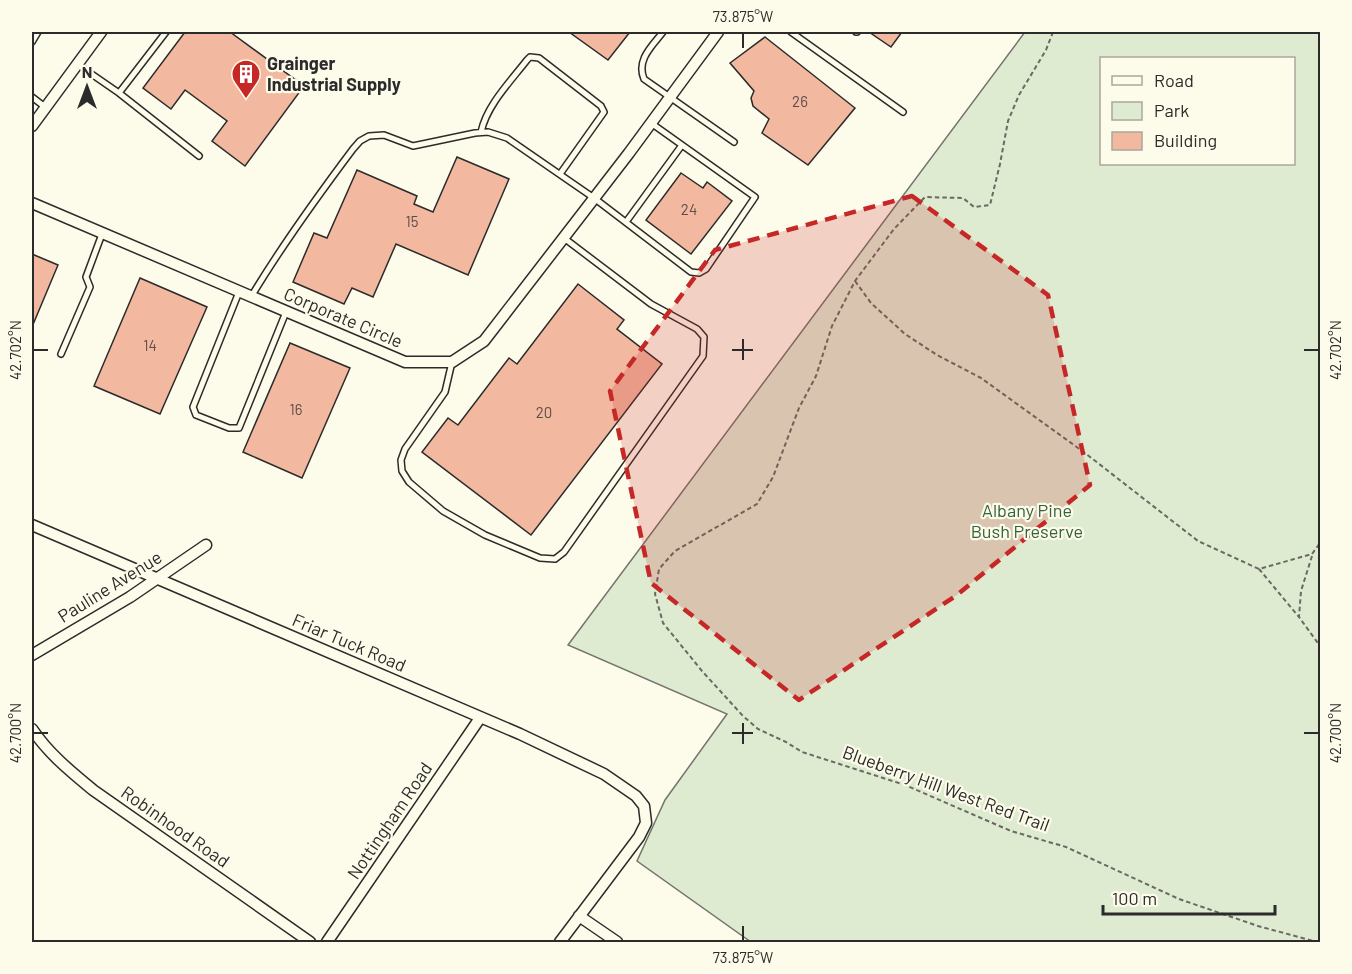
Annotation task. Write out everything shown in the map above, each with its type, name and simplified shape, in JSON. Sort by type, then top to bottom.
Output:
[{"type":"street","points":[[32,126],[101,32]]},
{"type":"street","points":[[452,362],[484,341],[718,32]]},
{"type":"street","name":"Corporate Circle","points":[[32,203],[405,362],[452,362]]},
{"type":"street","name":"Friar Tuck Road","points":[[32,525],[520,734],[604,774],[636,796],[644,806],[646,823],[639,837],[579,916]]},
{"type":"street","name":"Pauline Avenue","points":[[32,655],[130,597],[206,545]]},
{"type":"street","name":"Nottingham Road","points":[[327,942],[480,718]]},
{"type":"street","name":"Robinhood Road","points":[[32,729],[47,750],[93,790],[310,942]]},
{"type":"street","points":[[560,942],[579,916],[616,942]]},
{"type":"lane","points":[[32,42],[38,32]]},
{"type":"lane","points":[[119,93],[166,32]]},
{"type":"lane","points":[[663,32],[644,56],[641,64],[644,79],[735,142]]},
{"type":"lane","points":[[791,32],[903,112]]},
{"type":"lane","points":[[481,132],[483,120],[527,60],[530,57],[539,58],[601,106],[604,112],[560,174]]},
{"type":"lane","points":[[77,64],[119,93],[199,156]]},
{"type":"lane","points":[[32,97],[45,107]]},
{"type":"lane","points":[[251,297],[305,213],[360,141],[369,136],[384,135],[413,147],[481,132],[507,138],[594,198],[690,272],[699,273],[706,269],[755,198],[651,123]]},
{"type":"lane","points":[[626,222],[682,145]]},
{"type":"lane","points":[[61,354],[90,287],[86,277],[102,234]]},
{"type":"lane","points":[[452,362],[445,392],[405,449],[401,460],[402,471],[409,482],[443,511],[477,530],[540,558],[555,559],[564,552],[599,503],[703,356],[705,347],[704,337],[698,329],[651,304],[564,238]]},
{"type":"lane","points":[[239,292],[193,407],[196,415],[229,428],[239,428],[286,312]]},
{"type":"path","name":"Blueberry Hill West Red Trail","points":[[1053,32],[1046,50],[1019,95],[1008,121],[990,205],[974,207],[963,198],[925,198],[894,229],[855,281],[832,326],[816,376],[799,408],[773,477],[757,504],[675,551],[659,569],[655,594],[663,623],[743,716],[758,729],[802,752],[905,785],[1011,831],[1066,847],[1179,899],[1258,926],[1317,942]]},
{"type":"path","points":[[855,281],[871,303],[905,334],[937,355],[981,378],[1085,453],[1198,541],[1259,569],[1320,646]]},
{"type":"path","points":[[1299,618],[1301,591],[1312,554],[1320,543]]},
{"type":"path","points":[[1259,569],[1312,554]]},
{"type":"highlighted area","points":[[912,196],[1048,295],[1090,485],[957,595],[799,700],[651,583],[610,391],[715,250]]},
{"type":"green space","name":"Albany Pine Bush Preserve","points":[[1025,32],[1320,32],[1320,942],[751,942],[637,861],[665,800],[727,714],[568,645]]},
{"type":"building","name":"Grainger Industrial Supply","points":[[185,32],[230,32],[304,86],[245,166],[212,141],[227,121],[185,90],[171,109],[143,88]]},
{"type":"building","points":[[569,32],[630,32],[608,60]]},
{"type":"building","points":[[869,32],[902,32],[891,47]]},
{"type":"building","points":[[765,37],[855,108],[808,165],[762,133],[769,119],[753,106],[751,98],[754,91],[730,63]]},
{"type":"building","points":[[457,157],[509,179],[468,275],[396,244],[373,297],[352,288],[344,304],[293,282],[314,233],[327,238],[357,170],[417,196],[414,204],[433,212]]},
{"type":"building","points":[[681,173],[703,188],[707,182],[732,201],[691,254],[646,220]]},
{"type":"building","points":[[32,254],[58,265],[32,327]]},
{"type":"building","points":[[140,278],[207,307],[160,414],[94,386]]},
{"type":"building","points":[[578,284],[624,320],[617,329],[662,364],[531,535],[422,452],[448,418],[458,425],[509,358],[517,364]]},
{"type":"building","points":[[290,343],[350,368],[302,478],[243,452]]},
{"type":"place","name":"Grainger Industrial Supply","points":[[246,100]]}]
